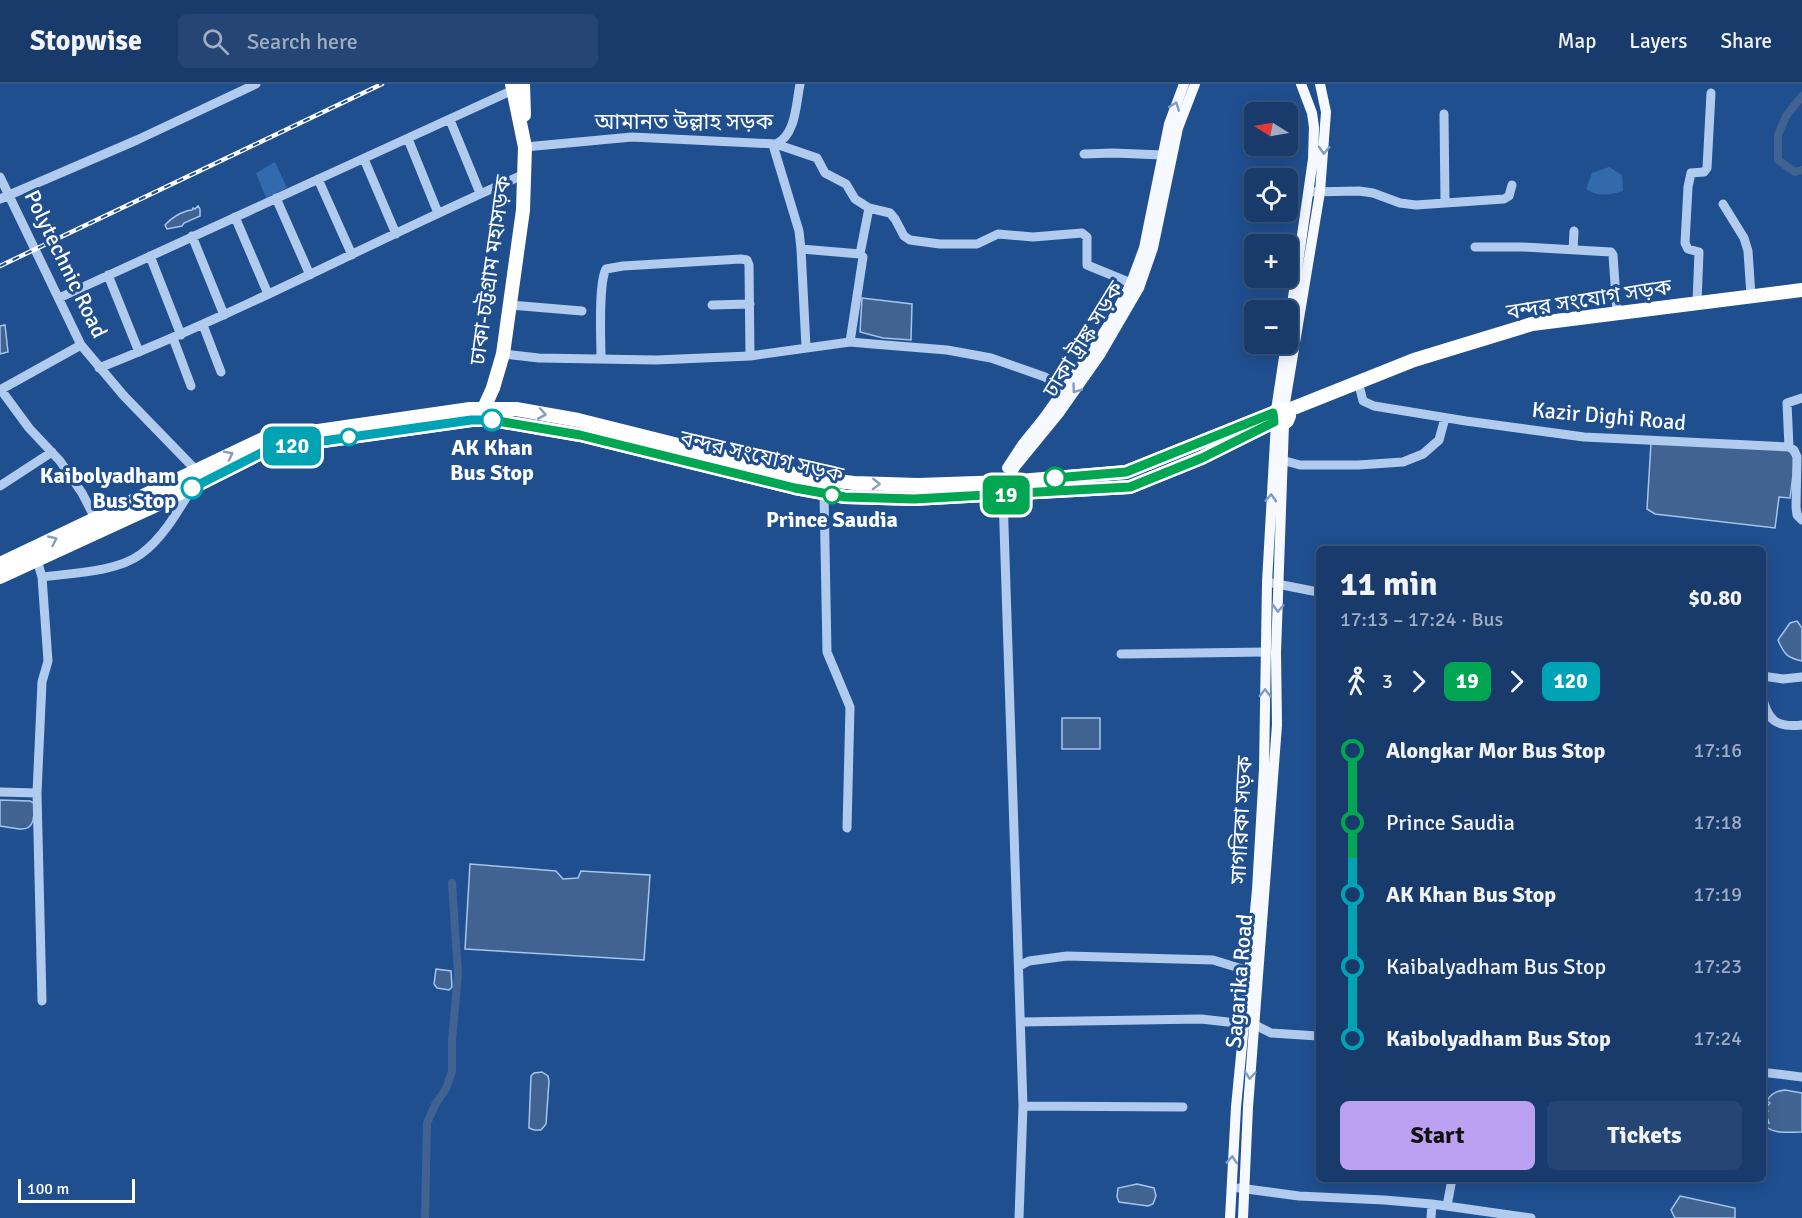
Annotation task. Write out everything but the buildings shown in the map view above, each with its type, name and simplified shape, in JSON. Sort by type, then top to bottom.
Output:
[{"type":"highway","name":"ঢাকা-চট্টগ্রাম মহাসড়ক","points":[[483,414],[494,388],[503,354],[523,210],[524,120],[516,86]]},
{"type":"highway","name":"বন্দর সংযোগ সড়ক","points":[[483,414],[516,409],[578,420],[810,478],[854,483],[1001,489],[1130,487],[1202,458],[1280,416],[1414,360],[1532,324],[1802,290]]},
{"type":"highway","name":"বন্দর সংযোগ সড়ক","points":[[1280,416],[1430,363],[1545,328],[1802,295]]},
{"type":"highway","name":"বন্দর সংযোগ সড়ক","points":[[483,414],[580,435],[795,488],[845,497],[914,499],[1001,489]]},
{"type":"highway","points":[[0,564],[96,520],[266,451],[471,420],[483,414]]},
{"type":"highway","points":[[0,576],[38,560],[196,481]]},
{"type":"main road","name":"ঢাকা ট্রাঙ্ক সড়ক","points":[[1001,489],[1022,445],[1064,390],[1115,315],[1131,283],[1144,248],[1169,124],[1184,84]]},
{"type":"main road","name":"ঢাকা ট্রাঙ্ক সড়ক","points":[[1001,489],[1095,362],[1117,329],[1139,288],[1151,256],[1178,128],[1195,84]]},
{"type":"main road","name":"সাগরিকা সড়ক","points":[[1295,300],[1315,192],[1314,127],[1312,113],[1301,84]]},
{"type":"main road","name":"সাগরিকা সড়ক","points":[[1280,416],[1326,112],[1320,84]]},
{"type":"main road","name":"সাগরিকা সড়ক","points":[[1230,1218],[1230,1188],[1250,1024],[1248,971],[1257,890],[1264,769],[1267,582],[1286,354]]},
{"type":"main road","name":"Sagarika Road","points":[[1243,1218],[1250,1024],[1277,725],[1278,460]]},
{"type":"main road","points":[[1265,724],[1277,725]]},
{"type":"street","points":[[0,199],[137,140],[256,84]]},
{"type":"street","name":"আমানত উল্লাহ সড়ক","points":[[523,141],[632,137],[775,144],[784,140],[790,133],[800,84]]},
{"type":"street","points":[[58,298],[450,120],[516,86]]},
{"type":"street","points":[[1697,303],[1699,252],[1686,247],[1688,198],[1691,173],[1706,171],[1711,93]]},
{"type":"street","points":[[1444,114],[1445,202]]},
{"type":"street","points":[[450,120],[480,194]]},
{"type":"street","points":[[408,139],[438,213]]},
{"type":"street","points":[[775,144],[817,158],[825,173],[846,184],[855,199],[869,208],[890,213],[904,236],[910,240],[930,243],[977,244],[998,234],[1033,237],[1082,233],[1087,237],[1087,265],[1131,283]]},
{"type":"street","points":[[775,144],[790,196],[801,249],[806,347]]},
{"type":"street","points":[[1084,154],[1163,155]]},
{"type":"street","points":[[364,159],[396,234]]},
{"type":"street","points":[[99,368],[203,325],[525,174]]},
{"type":"street","name":"Polytechnic Road","points":[[0,177],[81,345],[143,416],[169,440],[196,481]]},
{"type":"street","points":[[318,179],[352,255]]},
{"type":"street","points":[[1315,192],[1359,190],[1416,206],[1504,199],[1509,196],[1512,185]]},
{"type":"street","points":[[276,198],[310,275]]},
{"type":"street","points":[[1723,204],[1744,238],[1748,251],[1751,296]]},
{"type":"street","points":[[850,342],[861,279],[863,257],[860,254],[869,208]]},
{"type":"street","points":[[235,217],[268,294]]},
{"type":"street","points":[[1574,231],[1574,250]]},
{"type":"street","points":[[192,236],[224,315]]},
{"type":"street","points":[[1475,248],[1607,250],[1613,255],[1617,313]]},
{"type":"street","points":[[801,249],[860,254]]},
{"type":"street","points":[[150,256],[191,386]]},
{"type":"street","points":[[601,358],[604,273],[609,268],[741,259],[747,260],[749,265],[750,356]]},
{"type":"street","points":[[108,275],[139,352]]},
{"type":"street","points":[[712,305],[750,304]]},
{"type":"street","points":[[510,305],[582,310]]},
{"type":"street","points":[[203,325],[221,372]]},
{"type":"street","points":[[503,354],[539,358],[656,360],[750,356],[850,342],[924,348],[991,358],[1045,376],[1064,390]]},
{"type":"street","points":[[81,345],[1,390],[82,493],[96,520]]},
{"type":"street","name":"Kazir Dighi Road","points":[[1360,389],[1363,401],[1374,406],[1584,437],[1789,447]]},
{"type":"street","points":[[1802,398],[1787,403],[1789,447],[1794,450],[1797,457],[1797,515],[1802,520]]},
{"type":"street","points":[[1278,460],[1300,465],[1403,462],[1423,454],[1439,440],[1445,418]]},
{"type":"street","points":[[0,486],[52,452]]},
{"type":"street","points":[[42,578],[118,565],[140,555],[154,542],[176,514],[196,481]]},
{"type":"street","points":[[1001,489],[1021,1022],[1023,1106],[1019,1218]]},
{"type":"street","points":[[824,493],[827,652],[850,707],[847,828]]},
{"type":"street","points":[[38,560],[42,578],[48,661],[42,682],[37,793],[42,1001]]},
{"type":"street","points":[[1267,582],[1316,592]]},
{"type":"street","points":[[1121,654],[1266,652]]},
{"type":"street","points":[[1766,677],[1783,679],[1802,677]]},
{"type":"street","points":[[1766,709],[1774,721],[1784,726],[1802,725]]},
{"type":"street","points":[[0,792],[37,793]]},
{"type":"street","points":[[1019,966],[1029,961],[1067,956],[1213,960],[1248,971]]},
{"type":"street","points":[[1021,1022],[1201,1019],[1250,1024],[1271,1033],[1316,1036]]},
{"type":"street","points":[[1769,1073],[1802,1077]]},
{"type":"street","points":[[1023,1106],[1183,1107]]},
{"type":"street","points":[[1447,1206],[1451,1182]]},
{"type":"street","points":[[1230,1188],[1299,1196],[1432,1204],[1531,1218]]},
{"type":"street","points":[[1431,1218],[1432,1204]]},
{"type":"shaded area","points":[[275,162],[287,188],[266,198],[256,173]]},
{"type":"shaded area","points":[[1609,167],[1622,175],[1623,191],[1604,194],[1586,189],[1592,173]]},
{"type":"shaded area","points":[[198,206],[200,216],[182,226],[167,229],[165,225],[174,217]]},
{"type":"shaded area","points":[[862,298],[912,304],[911,340],[883,338],[860,332]]},
{"type":"shaded area","points":[[5,325],[8,352],[0,354],[0,326]]},
{"type":"shaded area","points":[[1651,443],[1788,449],[1795,459],[1790,498],[1779,497],[1775,528],[1655,514],[1647,509]]},
{"type":"shaded area","points":[[1797,621],[1802,628],[1802,661],[1787,655],[1778,640],[1790,623]]},
{"type":"shaded area","points":[[1062,718],[1100,718],[1100,749],[1062,749]]},
{"type":"shaded area","points":[[0,800],[34,803],[31,825],[22,829],[0,826]]},
{"type":"shaded area","points":[[470,864],[556,871],[563,879],[578,878],[581,871],[650,875],[644,960],[465,949]]},
{"type":"shaded area","points":[[436,969],[451,971],[452,987],[449,990],[437,988],[434,984]]},
{"type":"shaded area","points":[[542,1072],[548,1076],[549,1081],[546,1124],[541,1130],[534,1130],[529,1128],[531,1076]]},
{"type":"shaded area","points":[[1779,1091],[1802,1093],[1802,1132],[1777,1132],[1766,1126],[1769,1123],[1766,1108],[1770,1103],[1767,1101]]},
{"type":"shaded area","points":[[1137,1184],[1154,1188],[1156,1196],[1153,1204],[1148,1206],[1119,1202],[1118,1188]]},
{"type":"shaded area","points":[[1680,1196],[1735,1208],[1735,1218],[1675,1218],[1671,1210]]},
{"type":"waterway","points":[[1802,96],[1786,116],[1778,135],[1778,160],[1795,172],[1802,170]]},
{"type":"waterway","points":[[425,1218],[427,1123],[436,1103],[446,1089],[452,1071],[452,1041],[458,974],[452,883]]},
{"type":"railway","points":[[0,266],[382,84]]},
{"type":"bus line","name":"19","points":[[492,420],[580,435],[795,488],[845,497],[914,499],[1003,496],[1130,487],[1202,458],[1274,422],[1273,413],[1126,472],[1055,478]]},
{"type":"bus line","name":"120","points":[[192,488],[266,451],[471,420],[492,420]]},
{"type":"place","name":"AK Khan Bus Stop","points":[[492,420]]},
{"type":"place","name":"Kaibolyadham Bus Stop","points":[[192,488]]},
{"type":"place","name":"Prince Saudia","points":[[832,495]]}]
